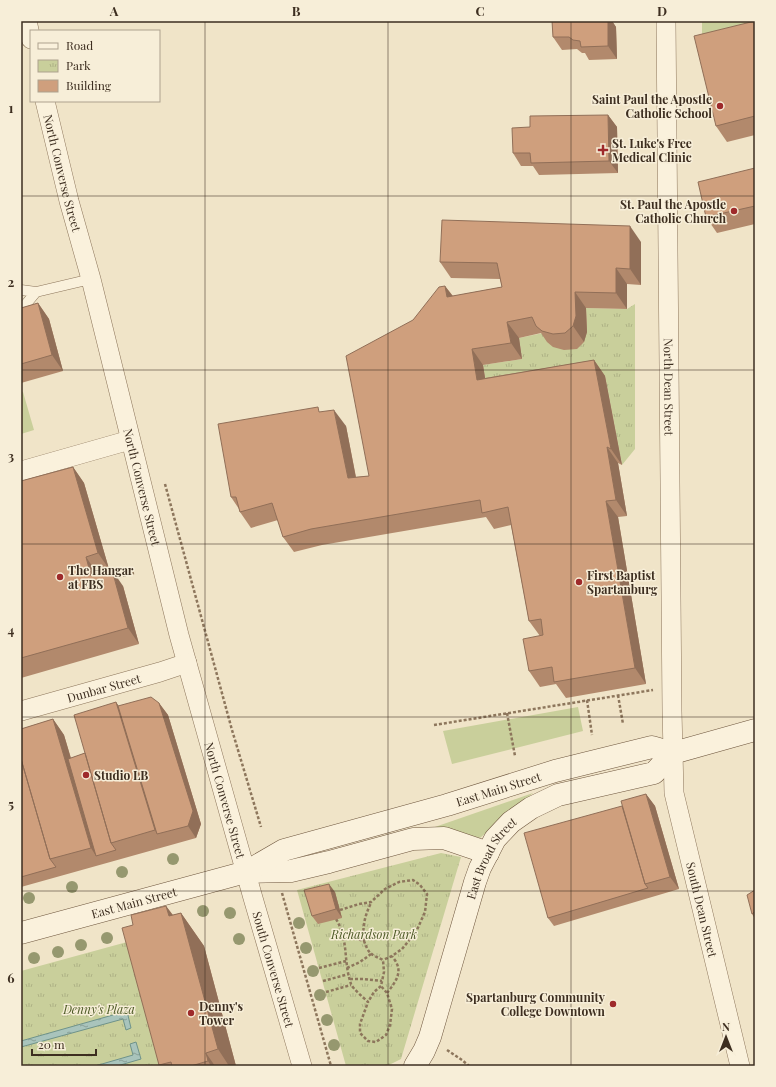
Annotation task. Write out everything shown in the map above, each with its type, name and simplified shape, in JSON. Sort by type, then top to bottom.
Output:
[{"type":"street","points":[[27,21],[30,34]]},
{"type":"street","name":"North Dean Street","points":[[666,21],[673,753]]},
{"type":"street","name":"North Converse Street","points":[[45,102],[69,201],[91,279],[165,582],[246,872]]},
{"type":"street","points":[[21,471],[130,440]]},
{"type":"street","name":"Dunbar Street","points":[[21,711],[187,663]]},
{"type":"street","points":[[673,753],[755,730]]},
{"type":"street","name":"East Main Street","points":[[246,872],[284,850],[447,804],[555,771],[652,747],[673,753]]},
{"type":"street","name":"East Broad Street","points":[[415,1066],[430,1038],[474,882],[495,839],[511,822],[530,808],[558,795],[654,773],[673,753]]},
{"type":"street","name":"South Dean Street","points":[[673,753],[674,792],[740,1066]]},
{"type":"street","name":"East Main Street","points":[[21,933],[246,872],[291,871],[413,839],[444,838],[488,853]]},
{"type":"street","name":"South Converse Street","points":[[246,872],[302,1066]]},
{"type":"lane","points":[[21,290],[36,292],[91,279]]},
{"type":"lane","points":[[21,310],[36,292]]},
{"type":"path","points":[[163,479],[232,730],[261,827]]},
{"type":"path","points":[[118,577],[134,573]]},
{"type":"path","points":[[434,725],[654,690]]},
{"type":"path","points":[[618,695],[622,724]]},
{"type":"path","points":[[587,700],[592,735]]},
{"type":"path","points":[[507,713],[515,756]]},
{"type":"path","points":[[413,880],[420,884],[428,894],[426,912],[416,932],[402,949],[392,956],[382,960],[368,951],[363,933],[364,918],[371,902],[385,889],[399,882],[413,880]]},
{"type":"path","points":[[282,892],[330,1066]]},
{"type":"path","points":[[340,910],[371,902]]},
{"type":"path","points":[[336,919],[344,938],[347,968],[352,985],[368,1002]]},
{"type":"path","points":[[344,938],[354,938],[364,941]]},
{"type":"path","points":[[347,968],[360,962],[371,954]]},
{"type":"path","points":[[388,993],[398,974],[398,964],[392,956]]},
{"type":"path","points":[[381,986],[388,993],[392,1009],[390,1026],[386,1035],[376,1042],[368,1041],[360,1033],[360,1024],[368,1002],[374,992],[381,986],[384,972],[382,960]]},
{"type":"path","points":[[319,968],[346,961]]},
{"type":"path","points":[[323,981],[349,974]]},
{"type":"path","points":[[350,979],[382,981]]},
{"type":"path","points":[[326,992],[352,985]]},
{"type":"path","points":[[443,1047],[469,1066]]},
{"type":"green space","points":[[702,21],[755,21],[755,23],[702,36]]},
{"type":"green space","points":[[635,304],[635,449],[622,465],[605,376],[488,396],[483,365],[522,359],[519,338],[543,333],[587,332],[586,308],[627,309]]},
{"type":"green space","points":[[21,391],[23,392],[34,430],[21,434]]},
{"type":"green space","points":[[578,707],[583,731],[452,764],[443,731]]},
{"type":"green space","points":[[533,793],[480,838],[432,828]]},
{"type":"green space","name":"Richardson Park","points":[[441,853],[461,857],[401,1059],[387,1066],[346,1066],[297,890]]},
{"type":"green space","name":"Denny's Plaza","points":[[127,942],[173,1066],[21,1066],[21,971]]},
{"type":"water","points":[[127,1011],[131,1028],[126,1030],[123,1019],[21,1047],[21,1041]]},
{"type":"water","points":[[136,1042],[141,1059],[117,1066],[95,1066],[133,1055],[130,1044]]},
{"type":"building","points":[[552,21],[608,21],[608,46],[581,47],[580,41],[573,40],[569,37],[553,37]]},
{"type":"building","points":[[755,21],[755,116],[716,126],[694,36]]},
{"type":"building","points":[[608,115],[609,161],[531,163],[530,153],[513,153],[512,128],[530,127],[530,116]]},
{"type":"building","points":[[755,168],[755,206],[706,217],[698,182]]},
{"type":"building","points":[[442,220],[630,226],[630,269],[616,268],[616,293],[575,292],[576,316],[573,326],[565,333],[553,334],[542,331],[536,326],[532,317],[507,322],[511,343],[472,349],[477,380],[594,360],[611,449],[607,447],[616,500],[606,501],[635,668],[554,682],[552,667],[529,671],[523,639],[543,635],[541,619],[529,621],[508,507],[482,513],[480,500],[311,529],[283,537],[272,503],[240,512],[236,497],[231,497],[218,424],[318,407],[319,412],[334,410],[348,478],[369,476],[346,356],[413,320],[439,287],[445,286],[447,297],[502,287],[497,263],[440,262]]},
{"type":"building","points":[[38,303],[52,355],[21,364],[21,308]]},
{"type":"building","name":"The Hangar at FBS","points":[[73,467],[98,553],[86,557],[91,576],[112,570],[128,628],[21,658],[21,481]]},
{"type":"building","points":[[151,697],[159,703],[193,811],[188,826],[157,834],[118,706]]},
{"type":"building","points":[[116,702],[155,830],[111,843],[74,715]]},
{"type":"building","points":[[53,719],[91,848],[50,859],[21,759],[21,729]]},
{"type":"building","points":[[85,753],[111,843],[116,850],[96,856],[68,759]]},
{"type":"building","points":[[21,759],[50,859],[56,867],[21,877]]},
{"type":"building","points":[[646,794],[670,877],[645,884],[621,801]]},
{"type":"building","points":[[622,806],[645,884],[648,888],[548,918],[524,833]]},
{"type":"building","points":[[329,884],[336,909],[312,916],[304,890]]},
{"type":"building","points":[[755,890],[755,911],[752,914],[747,895]]},
{"type":"building","name":"Denny's Tower","points":[[166,906],[169,916],[181,913],[218,1049],[206,1053],[208,1061],[191,1066],[172,1066],[171,1062],[159,1065],[122,928],[133,925],[131,915]]},
{"type":"place","name":"Saint Paul the Apostle Catholic School","points":[[720,106]]},
{"type":"place","name":"St. Luke's Free Medical Clinic","points":[[603,150]]},
{"type":"place","name":"St. Paul the Apostle Catholic Church","points":[[734,211]]},
{"type":"place","name":"The Hangar at FBS","points":[[60,577]]},
{"type":"place","name":"First Baptist Spartanburg","points":[[579,582]]},
{"type":"place","name":"Studio LB","points":[[86,775]]},
{"type":"place","name":"Spartanburg Community College Downtown","points":[[613,1004]]},
{"type":"place","name":"Denny's Tower","points":[[191,1013]]}]
